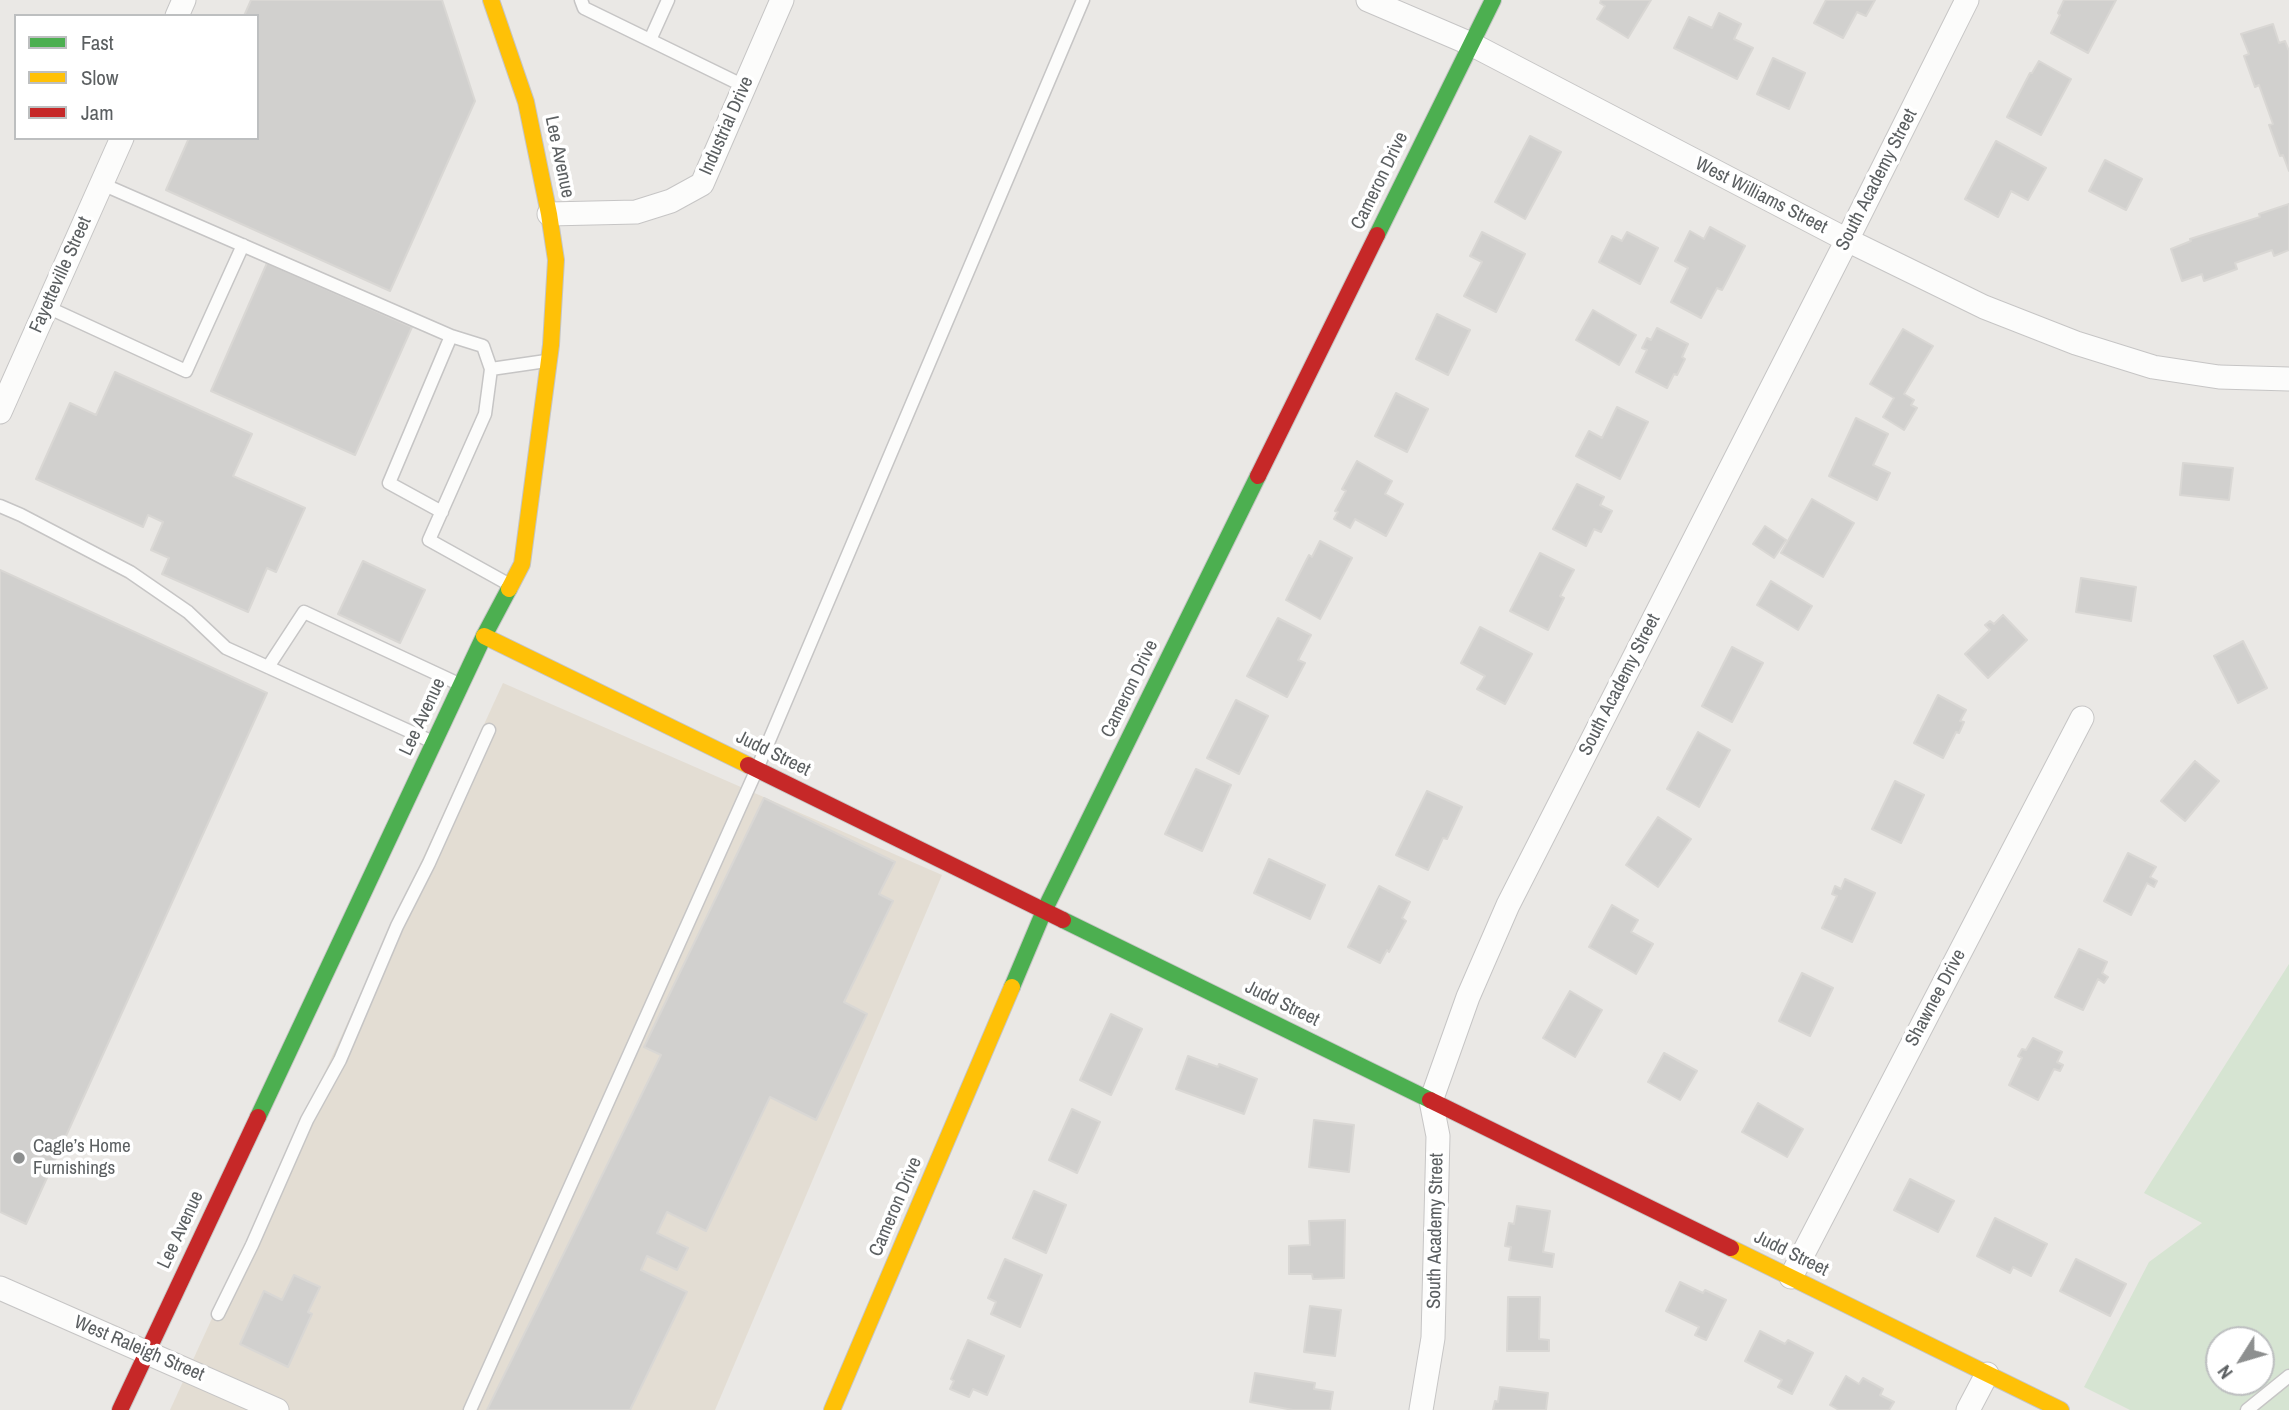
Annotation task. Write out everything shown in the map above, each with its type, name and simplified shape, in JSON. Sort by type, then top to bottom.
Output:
[{"type":"street","name":"Lee Avenue","points":[[120,1410],[484,636],[522,564],[549,360],[556,260],[526,102],[491,0]]},
{"type":"street","name":"Industrial Drive","points":[[549,214],[636,212],[671,201],[702,184],[782,0]]},
{"type":"street","name":"West Williams Street","points":[[1368,0],[1471,44],[1847,240],[1984,307],[2076,343],[2153,367],[2219,377],[2289,379]]},
{"type":"street","name":"Cameron Drive","points":[[832,1410],[1044,911],[1493,0]]},
{"type":"street","name":"South Academy Street","points":[[1421,1410],[1433,1338],[1438,1136],[1432,1101],[1468,998],[1508,905],[1967,0]]},
{"type":"street","name":"Fayetteville Street","points":[[0,412],[121,140]]},
{"type":"street","name":"Judd Street","points":[[484,636],[2061,1410]]},
{"type":"street","name":"Shawnee Drive","points":[[1791,1278],[2082,718]]},
{"type":"street","name":"West Raleigh Street","points":[[0,1288],[277,1410]]},
{"type":"street","points":[[1968,1410],[1987,1374]]},
{"type":"lane","points":[[581,0],[584,8],[744,86]]},
{"type":"lane","points":[[650,40],[668,0]]},
{"type":"lane","points":[[470,1410],[757,769],[1083,0]]},
{"type":"lane","points":[[102,184],[482,346],[491,369],[485,414],[429,540],[511,586]]},
{"type":"lane","points":[[47,307],[186,371],[243,246]]},
{"type":"lane","points":[[442,512],[388,483],[451,335]]},
{"type":"lane","points":[[491,369],[549,360]]},
{"type":"lane","points":[[0,506],[130,572],[188,612],[226,648],[434,742]]},
{"type":"lane","points":[[268,667],[304,612],[461,685]]},
{"type":"lane","points":[[218,1314],[252,1245],[307,1120],[340,1060],[397,926],[429,863],[489,730]]},
{"type":"lane","points":[[2246,1410],[2289,1376]]},
{"type":"shaded area","points":[[503,683],[942,875],[715,1410],[170,1410]]},
{"type":"green space","points":[[2289,964],[2289,1410],[2130,1410],[2084,1387],[2149,1262],[2202,1223],[2144,1193]]},
{"type":"building","points":[[251,0],[442,0],[475,101],[390,291],[166,190],[188,140],[259,140],[259,14],[245,14]]},
{"type":"building","points":[[1601,0],[1651,0],[1628,38],[1597,19],[1605,6],[1600,3]]},
{"type":"building","points":[[1826,0],[1875,0],[1866,16],[1857,12],[1843,38],[1814,23]]},
{"type":"building","points":[[2064,0],[2116,0],[2088,53],[2051,33]]},
{"type":"building","points":[[1719,13],[1741,24],[1734,39],[1753,48],[1737,79],[1674,48],[1689,17],[1712,28]]},
{"type":"building","points":[[2273,24],[2279,43],[2285,41],[2289,51],[2289,171],[2283,155],[2280,156],[2269,125],[2273,124],[2259,85],[2255,87],[2244,56],[2249,54],[2241,34]]},
{"type":"building","points":[[1773,58],[1805,73],[1789,109],[1757,94]]},
{"type":"building","points":[[2039,61],[2071,79],[2041,135],[2007,117]]},
{"type":"building","points":[[1530,136],[1561,152],[1525,219],[1495,202]]},
{"type":"building","points":[[1996,141],[2046,168],[2028,200],[2011,191],[1998,217],[1965,199]]},
{"type":"building","points":[[2105,160],[2142,179],[2126,210],[2089,191]]},
{"type":"building","points":[[2289,204],[2289,250],[2274,256],[2272,250],[2235,263],[2237,269],[2204,281],[2202,274],[2182,281],[2171,249],[2191,241],[2190,239],[2260,217],[2259,214]]},
{"type":"building","points":[[1710,227],[1745,246],[1722,290],[1717,288],[1701,318],[1671,302],[1688,268],[1675,261],[1690,231],[1704,239]]},
{"type":"building","points":[[1482,232],[1525,254],[1496,312],[1464,296],[1482,262],[1470,256]]},
{"type":"building","points":[[1627,232],[1658,248],[1640,284],[1599,262],[1612,236],[1622,241]]},
{"type":"building","points":[[267,263],[412,327],[355,455],[211,391]]},
{"type":"building","points":[[1593,310],[1636,335],[1619,365],[1576,340]]},
{"type":"building","points":[[1437,314],[1470,330],[1448,375],[1416,359]]},
{"type":"building","points":[[1657,328],[1688,344],[1682,357],[1685,359],[1667,388],[1636,372],[1647,350],[1642,348],[1647,338],[1651,340]]},
{"type":"building","points":[[1903,329],[1933,346],[1904,394],[1914,400],[1911,405],[1917,408],[1904,430],[1883,417],[1894,398],[1870,384]]},
{"type":"building","points":[[115,372],[252,434],[233,476],[305,508],[276,572],[267,568],[248,612],[162,574],[169,558],[151,550],[163,522],[148,515],[143,527],[36,479],[70,403],[96,415]]},
{"type":"building","points":[[1396,393],[1428,409],[1407,452],[1375,436]]},
{"type":"building","points":[[1617,407],[1648,422],[1620,479],[1576,456],[1589,431],[1602,438]]},
{"type":"building","points":[[1856,418],[1888,434],[1873,465],[1890,473],[1877,500],[1829,476]]},
{"type":"building","points":[[1357,461],[1392,481],[1385,494],[1403,504],[1386,536],[1355,519],[1350,528],[1334,519],[1338,512],[1335,511],[1346,491],[1342,489]]},
{"type":"building","points":[[2183,463],[2233,468],[2229,500],[2180,495]]},
{"type":"building","points":[[1577,484],[1604,497],[1600,505],[1612,511],[1601,532],[1594,529],[1586,546],[1553,529]]},
{"type":"building","points":[[1812,499],[1854,523],[1823,577],[1781,553]]},
{"type":"building","points":[[1765,526],[1786,540],[1774,558],[1753,544]]},
{"type":"building","points":[[1320,541],[1352,558],[1320,619],[1286,600],[1309,555],[1312,557]]},
{"type":"building","points":[[1540,553],[1574,570],[1560,596],[1564,598],[1548,630],[1510,611]]},
{"type":"building","points":[[363,561],[425,590],[400,643],[338,614]]},
{"type":"building","points":[[0,570],[267,693],[26,1224],[0,1212]]},
{"type":"building","points":[[2081,578],[2136,587],[2131,621],[2076,612]]},
{"type":"building","points":[[1771,581],[1812,606],[1798,630],[1757,605]]},
{"type":"building","points":[[2003,615],[2027,640],[1988,678],[1965,654],[1990,630],[1985,625],[1990,621],[1994,624]]},
{"type":"building","points":[[1278,618],[1311,635],[1298,660],[1305,663],[1287,697],[1247,676]]},
{"type":"building","points":[[1480,627],[1532,654],[1505,704],[1477,689],[1485,676],[1461,663]]},
{"type":"building","points":[[2243,641],[2267,688],[2238,703],[2214,656]]},
{"type":"building","points":[[1732,647],[1763,663],[1732,722],[1702,706]]},
{"type":"building","points":[[1938,695],[1966,710],[1960,721],[1964,722],[1959,733],[1956,732],[1943,758],[1914,743]]},
{"type":"building","points":[[1236,700],[1268,716],[1239,774],[1207,758]]},
{"type":"building","points":[[1698,732],[1730,750],[1699,807],[1667,789]]},
{"type":"building","points":[[2195,761],[2219,781],[2185,821],[2161,801]]},
{"type":"building","points":[[1196,769],[1231,785],[1202,851],[1165,834]]},
{"type":"building","points":[[1895,781],[1924,795],[1901,843],[1872,829]]},
{"type":"building","points":[[1427,791],[1462,807],[1428,870],[1396,855]]},
{"type":"building","points":[[764,798],[895,862],[879,894],[893,901],[844,1002],[867,1014],[816,1120],[770,1097],[706,1231],[667,1212],[657,1233],[688,1248],[677,1270],[647,1256],[641,1270],[687,1292],[630,1410],[487,1410],[661,1055],[644,1047]]},
{"type":"building","points":[[1658,817],[1691,839],[1658,887],[1626,865]]},
{"type":"building","points":[[2128,853],[2156,867],[2150,877],[2157,881],[2154,887],[2147,883],[2131,915],[2104,901]]},
{"type":"building","points":[[1269,859],[1325,885],[1310,919],[1254,893]]},
{"type":"building","points":[[1845,879],[1875,893],[1852,942],[1822,928],[1837,896],[1832,894],[1835,886],[1841,889]]},
{"type":"building","points":[[1379,886],[1410,902],[1402,918],[1406,921],[1380,963],[1348,947]]},
{"type":"building","points":[[1612,905],[1638,920],[1631,932],[1653,944],[1636,974],[1589,947]]},
{"type":"building","points":[[2079,949],[2107,962],[2102,973],[2108,977],[2104,983],[2098,979],[2083,1010],[2055,997]]},
{"type":"building","points":[[1802,973],[1833,988],[1810,1036],[1779,1021]]},
{"type":"building","points":[[1570,991],[1602,1010],[1575,1057],[1543,1038]]},
{"type":"building","points":[[1111,1014],[1142,1029],[1111,1095],[1080,1080]]},
{"type":"building","points":[[2033,1038],[2062,1052],[2057,1062],[2063,1065],[2060,1071],[2054,1069],[2038,1100],[2009,1085],[2022,1058],[2018,1056],[2022,1049],[2026,1050]]},
{"type":"building","points":[[1664,1053],[1697,1071],[1680,1100],[1648,1082]]},
{"type":"building","points":[[1188,1056],[1218,1067],[1219,1064],[1257,1079],[1244,1114],[1176,1089]]},
{"type":"building","points":[[1758,1103],[1803,1129],[1787,1157],[1742,1132]]},
{"type":"building","points":[[1072,1109],[1100,1122],[1077,1173],[1049,1160]]},
{"type":"building","points":[[1314,1120],[1354,1125],[1349,1172],[1309,1167]]},
{"type":"building","points":[[1910,1179],[1954,1201],[1938,1232],[1894,1210]]},
{"type":"building","points":[[1034,1191],[1066,1205],[1046,1253],[1013,1238]]},
{"type":"building","points":[[1517,1206],[1550,1211],[1543,1252],[1554,1254],[1552,1267],[1509,1260],[1511,1247],[1505,1246],[1509,1223],[1514,1224]]},
{"type":"building","points":[[1995,1218],[2047,1244],[2031,1276],[2013,1267],[2010,1273],[1977,1256]]},
{"type":"building","points":[[1345,1220],[1344,1278],[1313,1279],[1312,1274],[1289,1274],[1289,1246],[1310,1245],[1309,1221]]},
{"type":"building","points":[[1005,1259],[1042,1275],[1020,1327],[991,1314],[996,1302],[988,1298]]},
{"type":"building","points":[[2076,1259],[2126,1284],[2110,1316],[2060,1291]]},
{"type":"building","points":[[294,1275],[320,1287],[308,1312],[312,1314],[288,1367],[240,1344],[264,1291],[282,1300]]},
{"type":"building","points":[[1680,1282],[1726,1300],[1706,1340],[1695,1335],[1699,1327],[1666,1311]]},
{"type":"building","points":[[1508,1297],[1540,1297],[1539,1339],[1549,1340],[1549,1351],[1507,1351]]},
{"type":"building","points":[[1310,1306],[1341,1310],[1335,1356],[1304,1352]]},
{"type":"building","points":[[1760,1331],[1785,1344],[1788,1340],[1813,1353],[1792,1394],[1778,1387],[1782,1380],[1745,1361]]},
{"type":"building","points":[[968,1340],[1004,1356],[987,1395],[973,1389],[969,1397],[950,1389],[954,1381],[951,1379]]},
{"type":"building","points":[[1255,1373],[1315,1383],[1314,1389],[1333,1392],[1330,1410],[1293,1410],[1250,1402]]},
{"type":"building","points":[[1846,1376],[1859,1384],[1863,1378],[1883,1389],[1880,1395],[1894,1402],[1889,1410],[1839,1410],[1830,1405]]},
{"type":"building","points":[[1500,1387],[1548,1393],[1546,1410],[1493,1410],[1495,1401],[1498,1402]]},
{"type":"traffic: fast","points":[[1377,235],[1493,0]]},
{"type":"traffic: fast","points":[[1012,987],[1044,911],[1258,476]]},
{"type":"traffic: fast","points":[[258,1117],[484,636],[509,589]]},
{"type":"traffic: fast","points":[[1063,920],[1430,1100]]},
{"type":"traffic: slow","points":[[491,0],[526,102],[556,260],[551,345],[522,564],[509,589]]},
{"type":"traffic: slow","points":[[484,636],[748,765]]},
{"type":"traffic: slow","points":[[832,1410],[1012,987]]},
{"type":"traffic: slow","points":[[1731,1248],[2061,1410]]},
{"type":"traffic: jam","points":[[1258,476],[1377,235]]},
{"type":"traffic: jam","points":[[748,765],[1063,920]]},
{"type":"traffic: jam","points":[[1430,1100],[1731,1248]]},
{"type":"traffic: jam","points":[[120,1410],[258,1117]]},
{"type":"place","name":"Cagle’s Home Furnishings","points":[[19,1158]]}]
